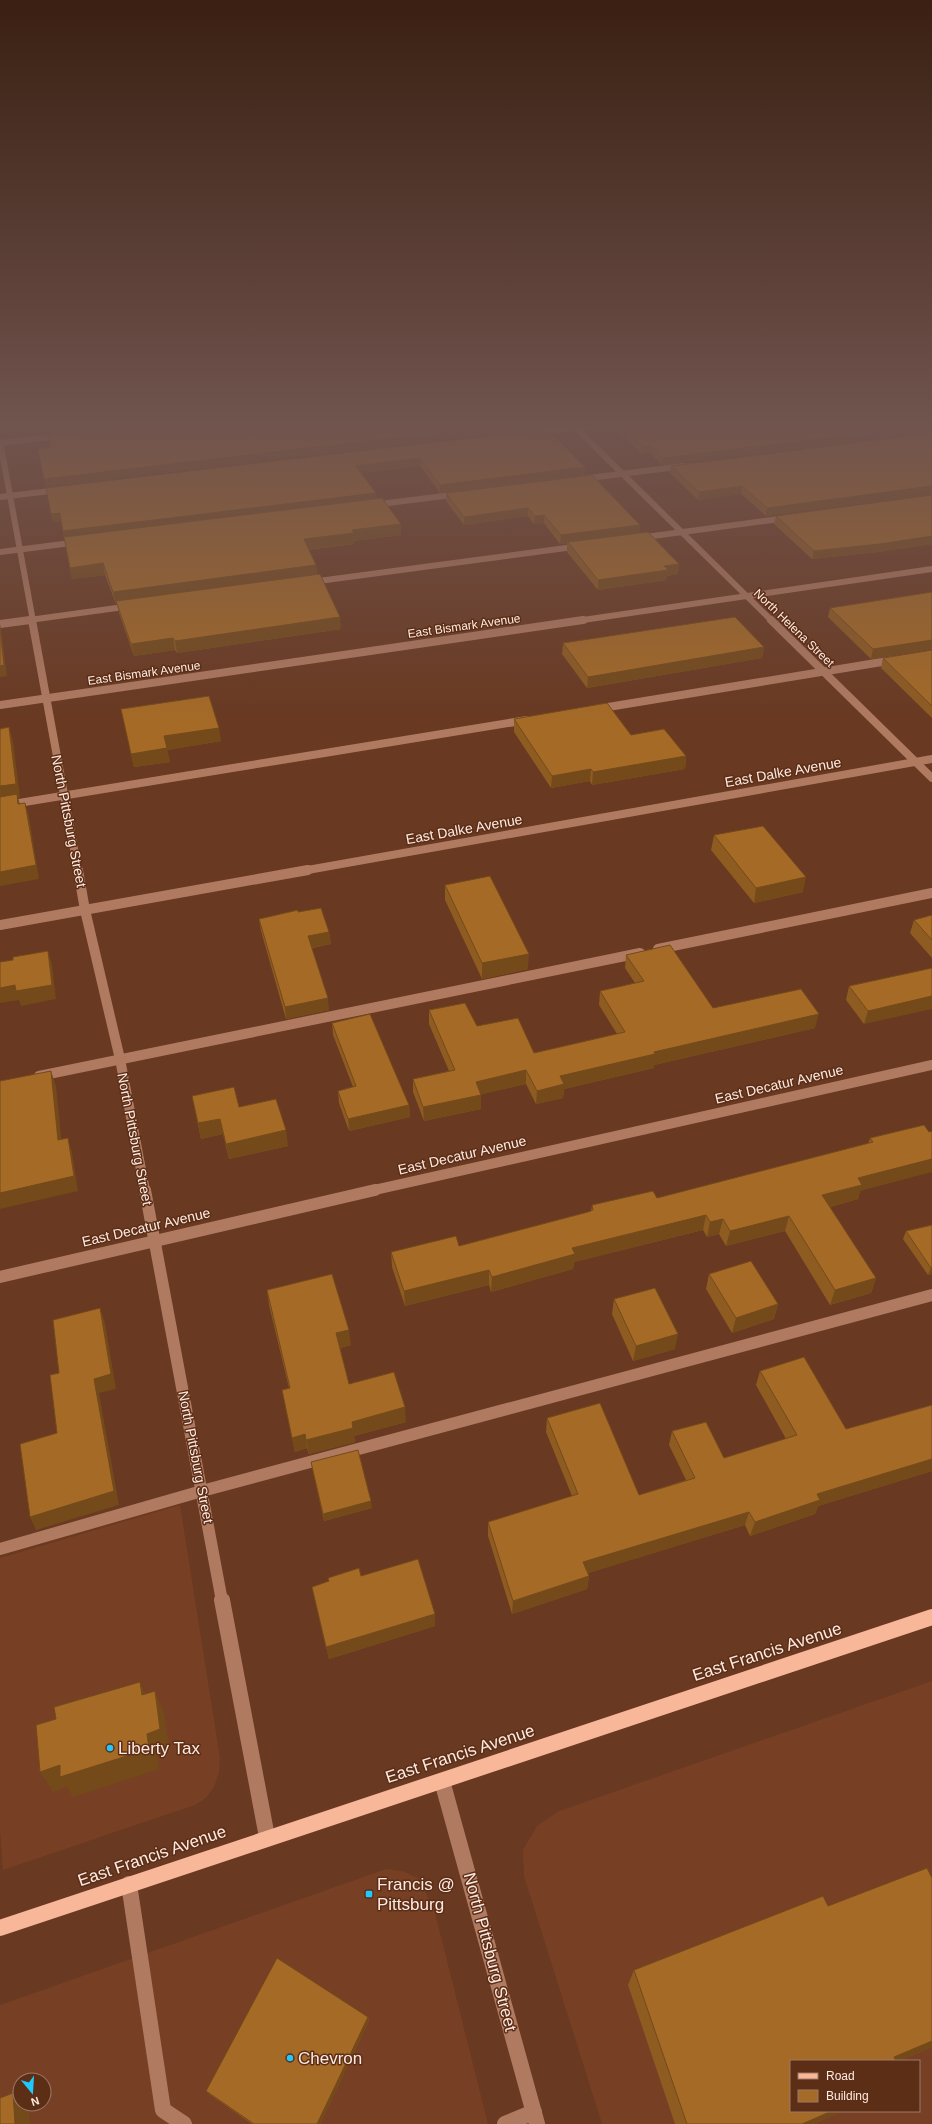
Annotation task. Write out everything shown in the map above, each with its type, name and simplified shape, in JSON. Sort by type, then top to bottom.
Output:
[{"type":"main road","name":"East Francis Avenue","points":[[0,1928],[267,1836],[442,1781],[932,1617]]},
{"type":"street","name":"North Pittsburg Street","points":[[12,524],[18,550],[85,910],[120,1059],[267,1836]]},
{"type":"street","name":"North Helena Street","points":[[673,524],[932,778]]},
{"type":"street","points":[[634,539],[739,524]]},
{"type":"street","points":[[0,552],[89,541]]},
{"type":"street","points":[[301,583],[586,545]]},
{"type":"street","name":"East Bismark Avenue","points":[[0,705],[932,569]]},
{"type":"street","points":[[0,624],[142,604]]},
{"type":"street","points":[[588,710],[901,659]]},
{"type":"street","points":[[0,806],[534,719]]},
{"type":"street","name":"East Dalke Avenue","points":[[0,925],[932,759]]},
{"type":"street","points":[[30,1078],[932,893]]},
{"type":"street","name":"East Decatur Avenue","points":[[0,1277],[154,1240],[932,1065]]},
{"type":"street","points":[[0,1549],[202,1491],[932,1295]]},
{"type":"street","name":"North Pittsburg Street","points":[[442,1781],[535,2118]]},
{"type":"street","points":[[129,1884],[163,2110],[184,2124]]},
{"type":"street","points":[[505,2124],[535,2118]]},
{"type":"shaded area","points":[[180,1505],[220,1758],[219,1772],[214,1787],[206,1798],[195,1805],[3,1870],[0,1832],[0,1558]]},
{"type":"shaded area","points":[[932,1681],[932,2124],[602,2124],[524,1876],[523,1850],[537,1826],[559,1811]]},
{"type":"shaded area","points":[[386,1869],[402,1871],[418,1878],[434,1909],[488,2124],[0,2124],[0,2005]]},
{"type":"building","points":[[62,524],[120,524],[63,531]]},
{"type":"building","points":[[169,524],[400,524],[352,530],[354,533],[304,539],[316,565],[113,592],[103,563],[70,568],[64,537]]},
{"type":"building","points":[[552,524],[640,525],[561,535]]},
{"type":"building","points":[[785,524],[932,524],[932,536],[880,544],[814,551]]},
{"type":"building","points":[[648,532],[679,564],[664,566],[668,570],[598,580],[568,542]]},
{"type":"building","points":[[320,574],[340,617],[175,641],[173,638],[131,644],[116,601]]},
{"type":"building","points":[[932,592],[932,640],[873,649],[830,608]]},
{"type":"building","points":[[735,617],[764,647],[588,677],[563,643]]},
{"type":"building","points":[[0,630],[4,665],[0,666]]},
{"type":"building","points":[[932,650],[932,706],[883,658]]},
{"type":"building","points":[[209,696],[219,728],[164,736],[167,748],[131,754],[121,709]]},
{"type":"building","points":[[607,703],[631,735],[664,729],[686,756],[593,772],[591,769],[552,776],[514,719]]},
{"type":"building","points":[[9,727],[16,784],[0,786],[0,729]]},
{"type":"building","points":[[17,794],[18,804],[25,803],[36,865],[0,872],[0,797]]},
{"type":"building","points":[[763,826],[806,877],[756,888],[714,835]]},
{"type":"building","points":[[490,876],[529,954],[482,963],[445,885]]},
{"type":"building","points":[[321,908],[329,932],[308,936],[328,998],[285,1007],[259,919],[298,910],[298,912]]},
{"type":"building","points":[[932,915],[932,940],[914,920]]},
{"type":"building","points":[[670,945],[713,1008],[801,989],[819,1014],[654,1052],[655,1054],[560,1076],[564,1084],[537,1091],[526,1070],[476,1082],[481,1095],[423,1107],[413,1079],[455,1070],[429,1010],[465,1003],[477,1026],[518,1018],[534,1053],[625,1032],[600,991],[644,981],[626,955]]},
{"type":"building","points":[[48,951],[52,985],[16,991],[15,985],[0,988],[0,962],[13,960],[13,957]]},
{"type":"building","points":[[932,968],[932,996],[868,1011],[849,986]]},
{"type":"building","points":[[370,1014],[409,1105],[348,1119],[338,1091],[356,1086],[332,1023]]},
{"type":"building","points":[[51,1071],[58,1140],[68,1138],[74,1176],[0,1193],[0,1081]]},
{"type":"building","points":[[234,1087],[239,1107],[276,1099],[286,1130],[226,1144],[220,1119],[198,1123],[192,1096]]},
{"type":"building","points":[[924,1125],[929,1132],[932,1131],[932,1159],[858,1178],[862,1185],[822,1195],[876,1278],[835,1290],[789,1216],[730,1231],[723,1219],[710,1222],[706,1215],[572,1248],[575,1254],[492,1277],[489,1270],[404,1291],[391,1252],[456,1236],[459,1246],[588,1212],[593,1210],[592,1205],[653,1191],[657,1198],[873,1142],[870,1138]]},
{"type":"building","points":[[932,1225],[932,1267],[931,1268],[906,1231]]},
{"type":"building","points":[[751,1261],[778,1304],[736,1318],[709,1274]]},
{"type":"building","points":[[332,1274],[349,1330],[336,1333],[349,1384],[394,1372],[405,1407],[352,1422],[353,1428],[306,1440],[305,1434],[292,1438],[282,1390],[290,1388],[267,1290]]},
{"type":"building","points":[[655,1288],[678,1334],[636,1346],[614,1299]]},
{"type":"building","points":[[100,1308],[111,1374],[94,1379],[114,1491],[30,1517],[20,1444],[57,1433],[50,1375],[59,1373],[53,1320]]},
{"type":"building","points":[[804,1357],[846,1429],[932,1405],[932,1459],[817,1494],[820,1500],[755,1522],[749,1512],[583,1562],[589,1576],[513,1601],[488,1522],[578,1494],[547,1418],[600,1403],[639,1495],[695,1478],[672,1431],[706,1422],[724,1458],[797,1435],[760,1371]]},
{"type":"building","points":[[358,1450],[371,1501],[323,1514],[311,1462]]},
{"type":"building","points":[[418,1559],[435,1614],[326,1647],[312,1587],[329,1581],[328,1578],[359,1568],[361,1576]]},
{"type":"building","points":[[140,1682],[142,1695],[155,1691],[160,1729],[147,1734],[149,1749],[60,1777],[60,1765],[40,1772],[36,1725],[56,1719],[54,1707]]},
{"type":"building","points":[[927,1868],[932,1878],[932,2041],[894,2057],[896,2060],[790,2060],[790,2112],[830,2112],[802,2124],[687,2124],[634,1970],[823,1896],[828,1906]]},
{"type":"building","name":"Chevron","points":[[277,1958],[368,2017],[317,2124],[254,2124],[206,2091]]},
{"type":"building","points":[[12,2093],[12,2112],[14,2112],[15,2124],[0,2124],[0,2098]]},
{"type":"place","name":"Liberty Tax","points":[[110,1748]]},
{"type":"place","name":"Francis @ Pittsburg","points":[[369,1894]]},
{"type":"place","name":"Chevron","points":[[290,2058]]}]
